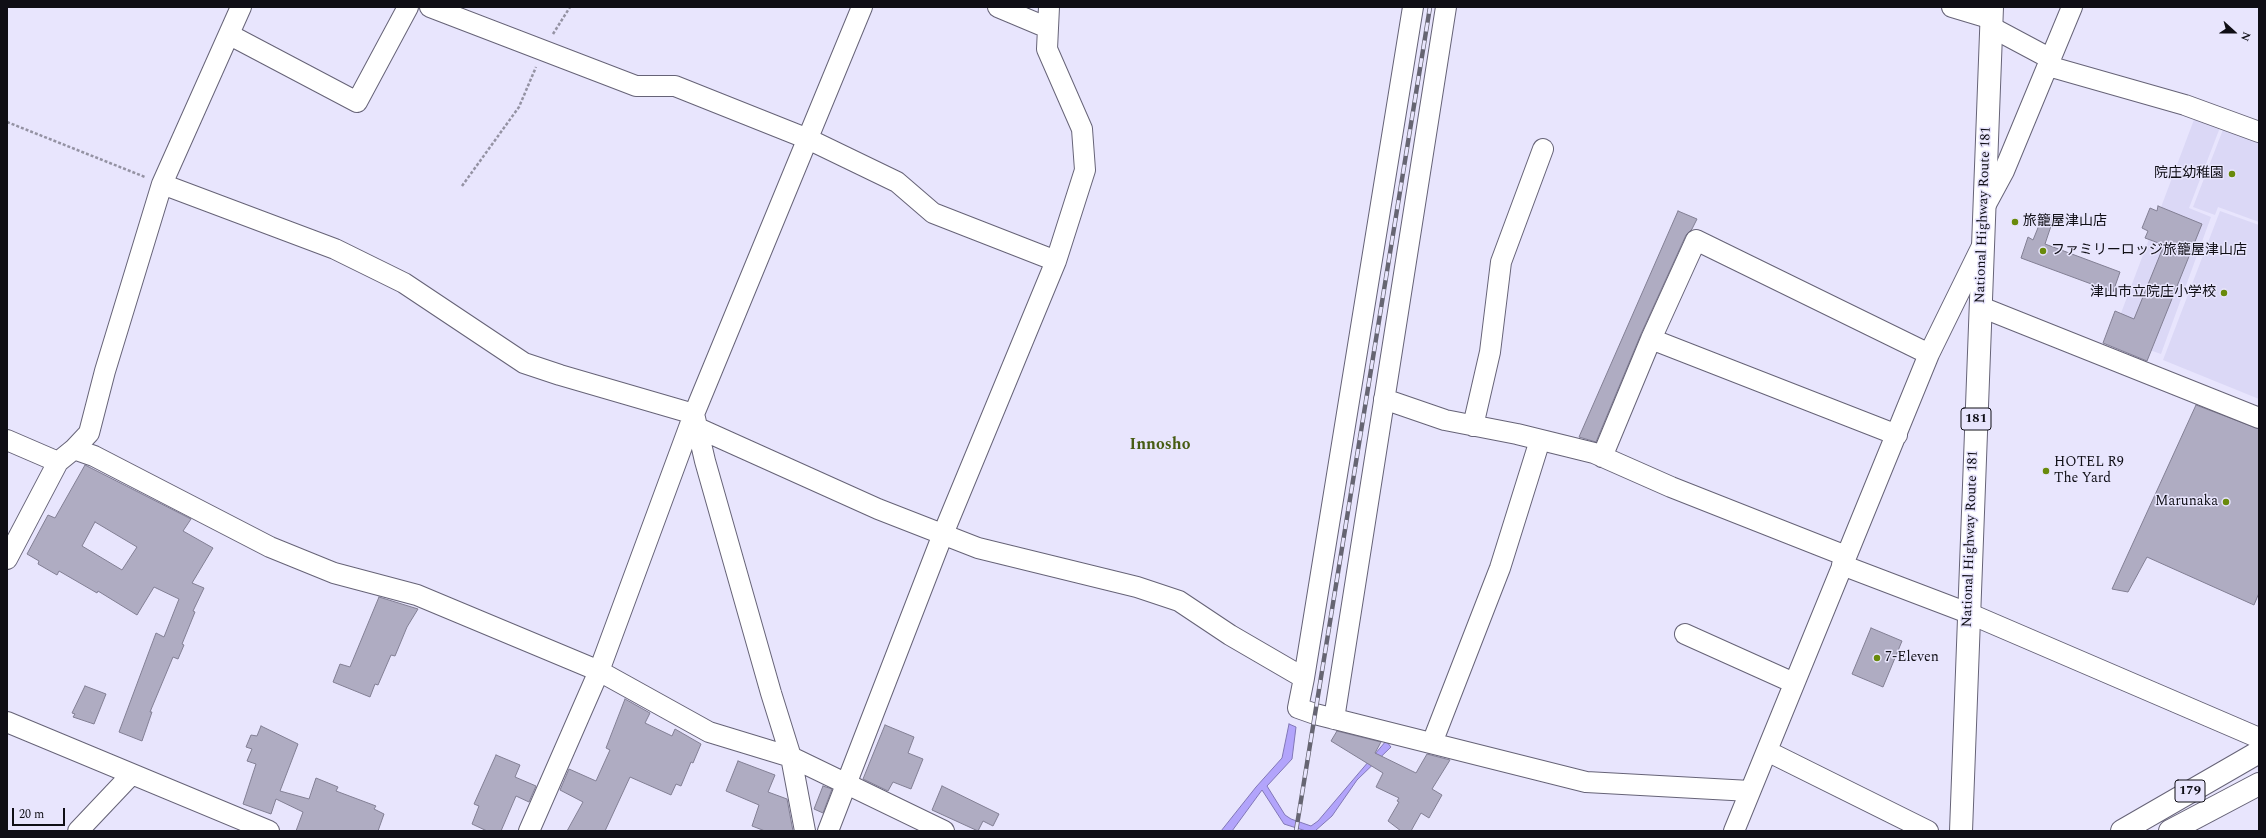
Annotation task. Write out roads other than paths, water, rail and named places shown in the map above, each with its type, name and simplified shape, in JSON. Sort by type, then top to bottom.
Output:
[{"type":"highway","name":"National Highway Route 181","points":[[1961,831],[1968,613],[1992,18]]},
{"type":"highway","name":"179","points":[[2122,831],[2259,752]]},
{"type":"highway","name":"179","points":[[2170,831],[2259,784]]},
{"type":"street","points":[[7,559],[58,462],[74,449],[89,433],[105,371],[162,184],[230,35],[241,7]]},
{"type":"street","points":[[230,35],[357,102],[408,7]]},
{"type":"street","points":[[430,7],[636,86],[674,86],[808,139],[898,182],[933,213],[1056,261]]},
{"type":"street","points":[[529,831],[600,671],[696,421],[862,7]]},
{"type":"street","points":[[998,7],[1048,28]]},
{"type":"street","points":[[828,831],[943,534],[1056,261],[1085,170],[1082,129],[1046,49],[1049,7]]},
{"type":"street","points":[[1413,7],[1298,708],[1334,719],[1586,782],[1750,791]]},
{"type":"street","points":[[1334,719],[1446,7]]},
{"type":"street","points":[[1952,7],[1992,18],[2050,62],[2185,105],[2259,132]]},
{"type":"street","points":[[1984,208],[2004,171],[2072,7]]},
{"type":"street","points":[[1473,426],[1490,352],[1501,262],[1543,149]]},
{"type":"street","points":[[162,184],[335,249],[404,283],[524,363],[696,421],[878,510],[978,548],[1137,587],[1179,601],[1230,635],[1304,678]]},
{"type":"street","points":[[1602,457],[1651,339],[1696,240],[1929,354]]},
{"type":"street","points":[[1734,831],[1929,354],[1982,248]]},
{"type":"street","points":[[1981,307],[2259,418]]},
{"type":"street","points":[[1651,339],[1897,435]]},
{"type":"street","points":[[1384,399],[1445,420],[1540,440],[1602,457],[2259,738]]},
{"type":"street","points":[[696,421],[771,693],[791,757],[805,831]]},
{"type":"street","points":[[7,440],[58,462]]},
{"type":"street","points":[[1432,743],[1500,568],[1540,440]]},
{"type":"street","points":[[74,449],[94,456],[270,547],[334,573],[417,595],[600,671],[709,732],[791,757],[847,782],[944,831]]},
{"type":"street","points":[[1685,634],[1794,683]]},
{"type":"street","points":[[7,722],[131,775],[241,826],[269,831]]},
{"type":"street","points":[[1767,751],[1928,831]]},
{"type":"street","points":[[78,831],[131,775]]},
{"type":"railway","points":[[1296,831],[1430,7]]},
{"type":"place","name":"院庄幼稚園","points":[[2232,174]]},
{"type":"place","name":"旅籠屋津山店","points":[[2015,222]]},
{"type":"place","name":"ファミリーロッジ旅籠屋津山店","points":[[2043,251]]},
{"type":"place","name":"津山市立院庄小学校","points":[[2224,293]]},
{"type":"place","name":"HOTEL R9 The Yard","points":[[2046,471]]},
{"type":"place","name":"Marunaka","points":[[2226,502]]},
{"type":"place","name":"7-Eleven","points":[[1877,658]]},
{"type":"district","name":"Innosho","points":[[1160,446]]}]
